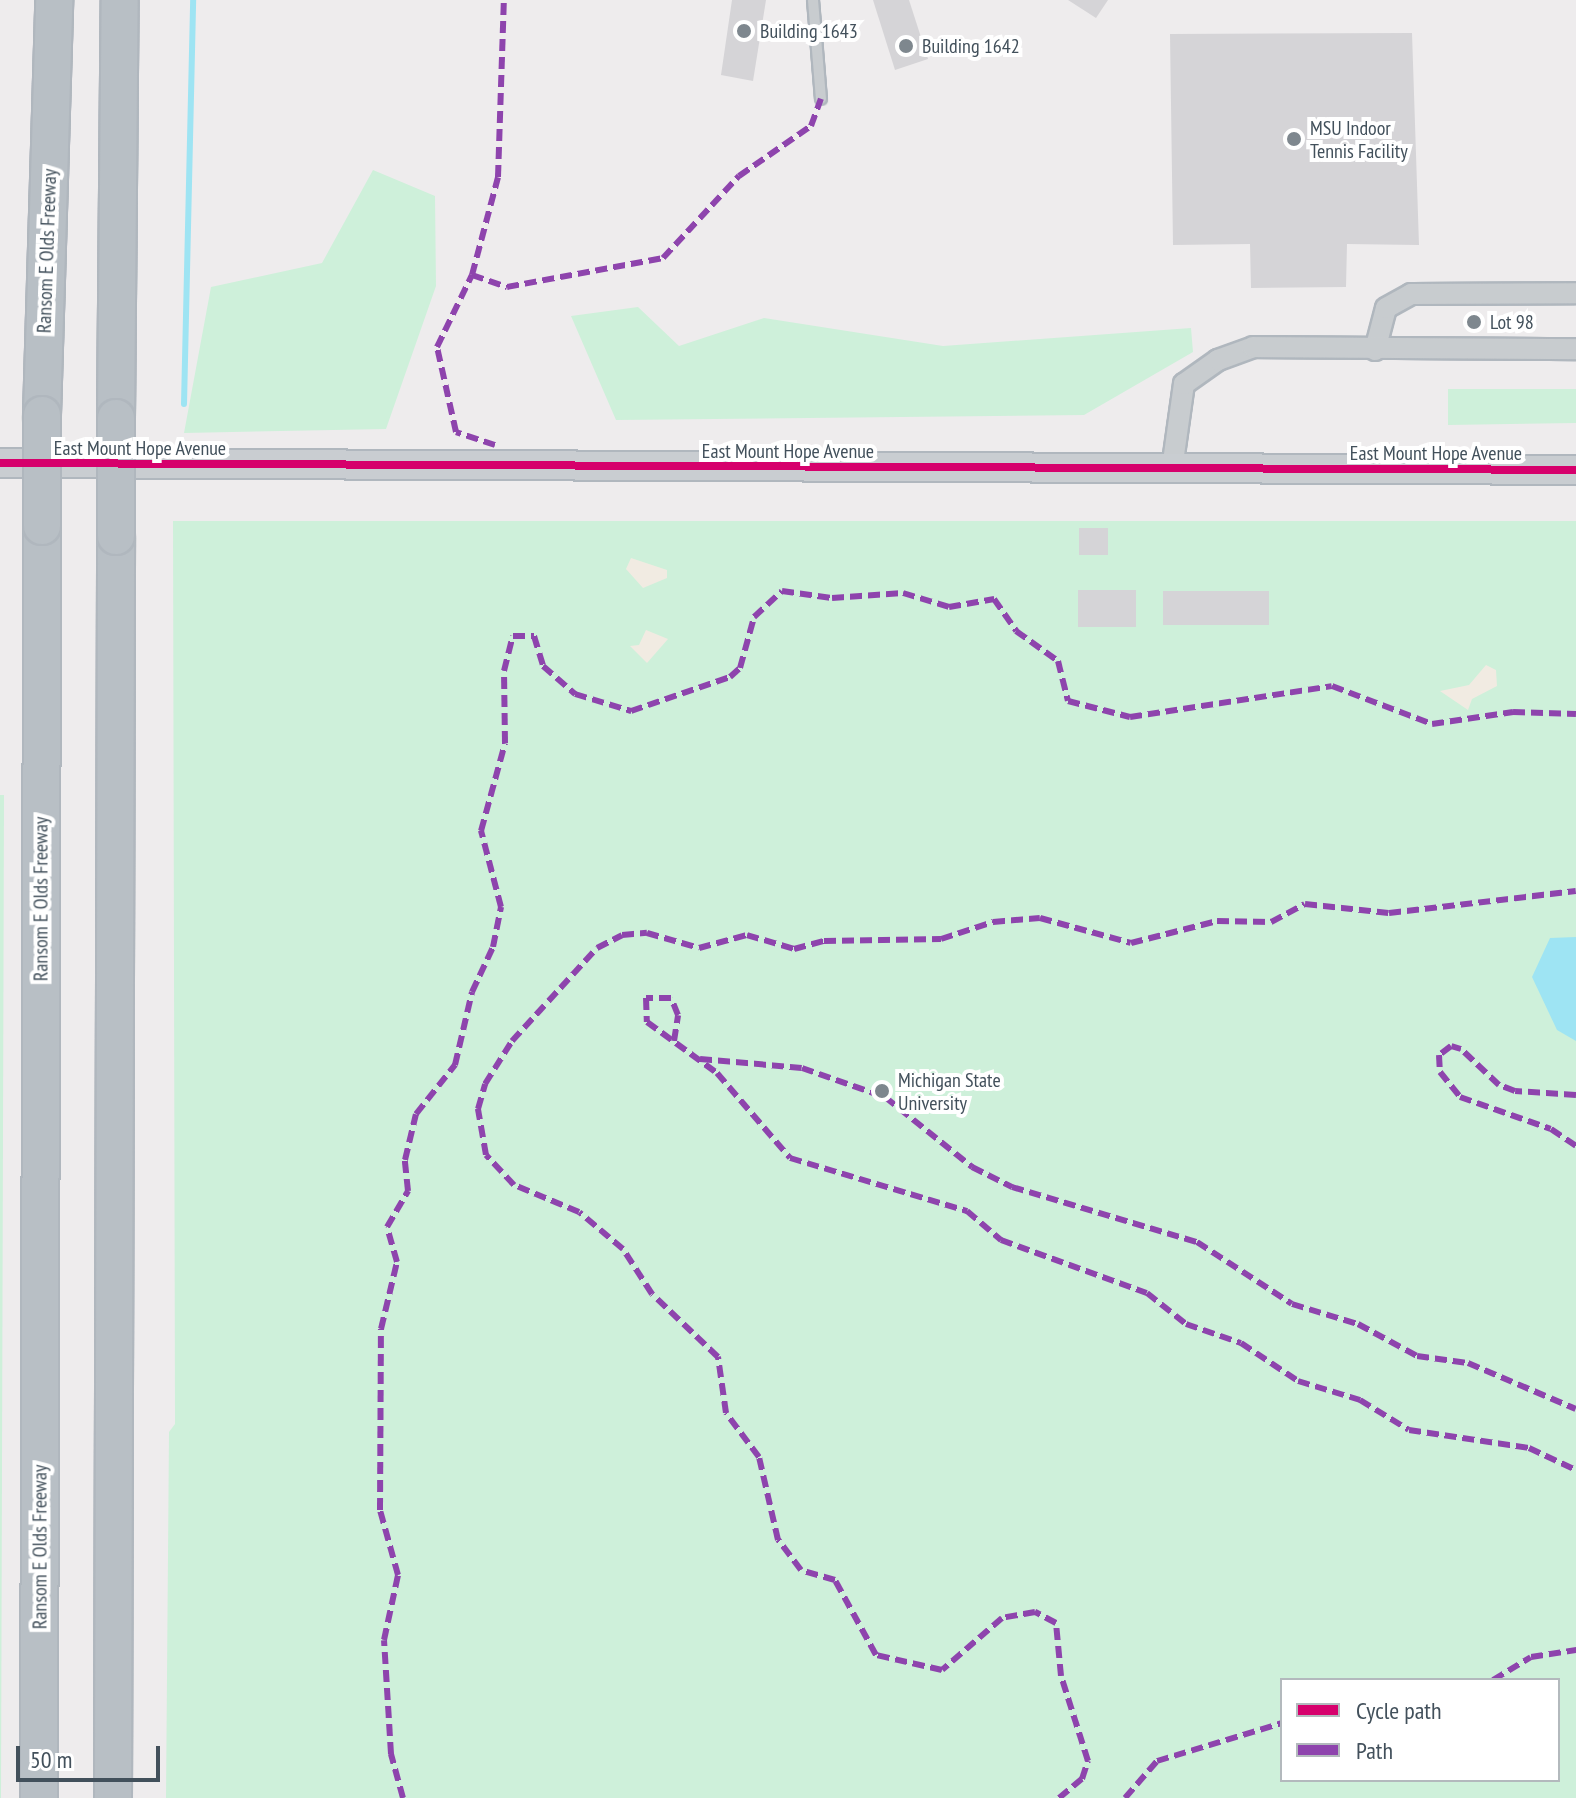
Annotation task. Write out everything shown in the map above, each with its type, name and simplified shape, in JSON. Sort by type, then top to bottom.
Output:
[{"type":"highway","name":"Ransom E Olds Freeway","points":[[39,1798],[42,415],[54,0]]},
{"type":"highway","points":[[113,1798],[120,0]]},
{"type":"street","points":[[1375,350],[1386,308],[1397,298],[1576,293]]},
{"type":"street","points":[[1172,469],[1184,384],[1218,360],[1253,347],[1576,349]]},
{"type":"street","name":"East Mount Hope Avenue","points":[[0,463],[1576,470]]},
{"type":"lane","points":[[813,0],[821,99]]},
{"type":"green space","points":[[373,170],[435,196],[436,286],[386,429],[184,433],[211,287],[322,263]]},
{"type":"green space","points":[[638,307],[679,346],[764,318],[943,346],[1191,328],[1193,352],[1084,415],[616,420],[571,316]]},
{"type":"green space","points":[[1448,389],[1576,389],[1576,423],[1448,425]]},
{"type":"green space","name":"Michigan State University","points":[[173,521],[1576,521],[1576,1798],[166,1798],[169,1432],[175,1424]]},
{"type":"green space","points":[[0,795],[4,795],[1,1798],[0,1798]]},
{"type":"sand","points":[[631,558],[667,570],[667,578],[643,588],[626,569]]},
{"type":"sand","points":[[646,630],[668,639],[647,663],[630,646],[639,645]]},
{"type":"sand","points":[[1486,665],[1496,670],[1497,686],[1472,699],[1468,710],[1440,691],[1469,685]]},
{"type":"water","points":[[1576,937],[1576,1041],[1557,1030],[1532,977],[1550,938]]},
{"type":"building","name":"Building 1643","points":[[732,0],[766,0],[753,81],[721,75]]},
{"type":"building","name":"Building 1642","points":[[873,0],[909,0],[928,59],[895,70]]},
{"type":"building","points":[[1068,0],[1108,0],[1096,18]]},
{"type":"building","name":"MSU Indoor Tennis Facility","points":[[1412,33],[1419,245],[1347,244],[1346,287],[1251,288],[1250,244],[1173,245],[1170,34]]},
{"type":"building","points":[[1079,528],[1108,528],[1108,555],[1079,555]]},
{"type":"building","points":[[1078,590],[1136,590],[1136,627],[1078,627]]},
{"type":"building","points":[[1163,591],[1269,591],[1269,625],[1163,625]]},
{"type":"waterway","points":[[184,404],[193,0]]},
{"type":"marked path","points":[[495,445],[456,432],[437,347],[472,275],[498,177],[504,0]]},
{"type":"marked path","points":[[472,275],[507,287],[663,258],[739,176],[811,126],[821,99]]},
{"type":"marked path","points":[[403,1798],[391,1754],[384,1640],[398,1575],[380,1510],[381,1329],[397,1262],[387,1227],[408,1191],[405,1160],[416,1114],[455,1065],[472,992],[493,947],[501,907],[481,831],[505,743],[504,671],[513,636],[534,636],[543,666],[575,694],[631,711],[730,677],[740,668],[754,617],[782,591],[832,598],[903,593],[949,607],[994,599],[1016,631],[1058,661],[1068,701],[1130,717],[1332,686],[1432,724],[1513,712],[1576,714]]},
{"type":"marked path","points":[[1059,1798],[1082,1779],[1088,1761],[1061,1676],[1056,1623],[1035,1612],[1002,1618],[942,1670],[876,1655],[835,1580],[801,1570],[778,1540],[759,1457],[726,1413],[718,1357],[652,1294],[623,1249],[579,1212],[514,1185],[486,1155],[478,1109],[485,1084],[512,1041],[597,948],[622,935],[647,933],[699,948],[747,935],[794,949],[824,941],[941,939],[993,922],[1040,918],[1131,943],[1217,921],[1271,922],[1305,904],[1389,913],[1576,891]]},
{"type":"marked path","points":[[674,1041],[678,1015],[671,998],[646,998],[647,1022],[717,1073],[790,1158],[967,1211],[1001,1240],[1147,1293],[1186,1324],[1241,1343],[1298,1381],[1360,1400],[1409,1430],[1529,1448],[1576,1470]]},
{"type":"marked path","points":[[1576,1095],[1515,1091],[1499,1085],[1461,1049],[1451,1046],[1439,1055],[1440,1072],[1460,1097],[1551,1129],[1576,1146]]},
{"type":"marked path","points":[[700,1059],[802,1068],[885,1097],[972,1167],[1012,1187],[1197,1242],[1292,1304],[1358,1324],[1417,1356],[1468,1363],[1576,1409]]},
{"type":"marked path","points":[[1496,1678],[1531,1657],[1576,1650]]},
{"type":"marked path","points":[[1125,1798],[1157,1761],[1280,1724]]},
{"type":"cycle path","points":[[0,463],[1576,470]]},
{"type":"place","name":"Building 1643","points":[[744,31]]},
{"type":"place","name":"Building 1642","points":[[906,46]]},
{"type":"place","name":"MSU Indoor Tennis Facility","points":[[1294,139]]},
{"type":"place","name":"Lot 98","points":[[1474,322]]},
{"type":"place","name":"Michigan State University","points":[[882,1091]]}]
